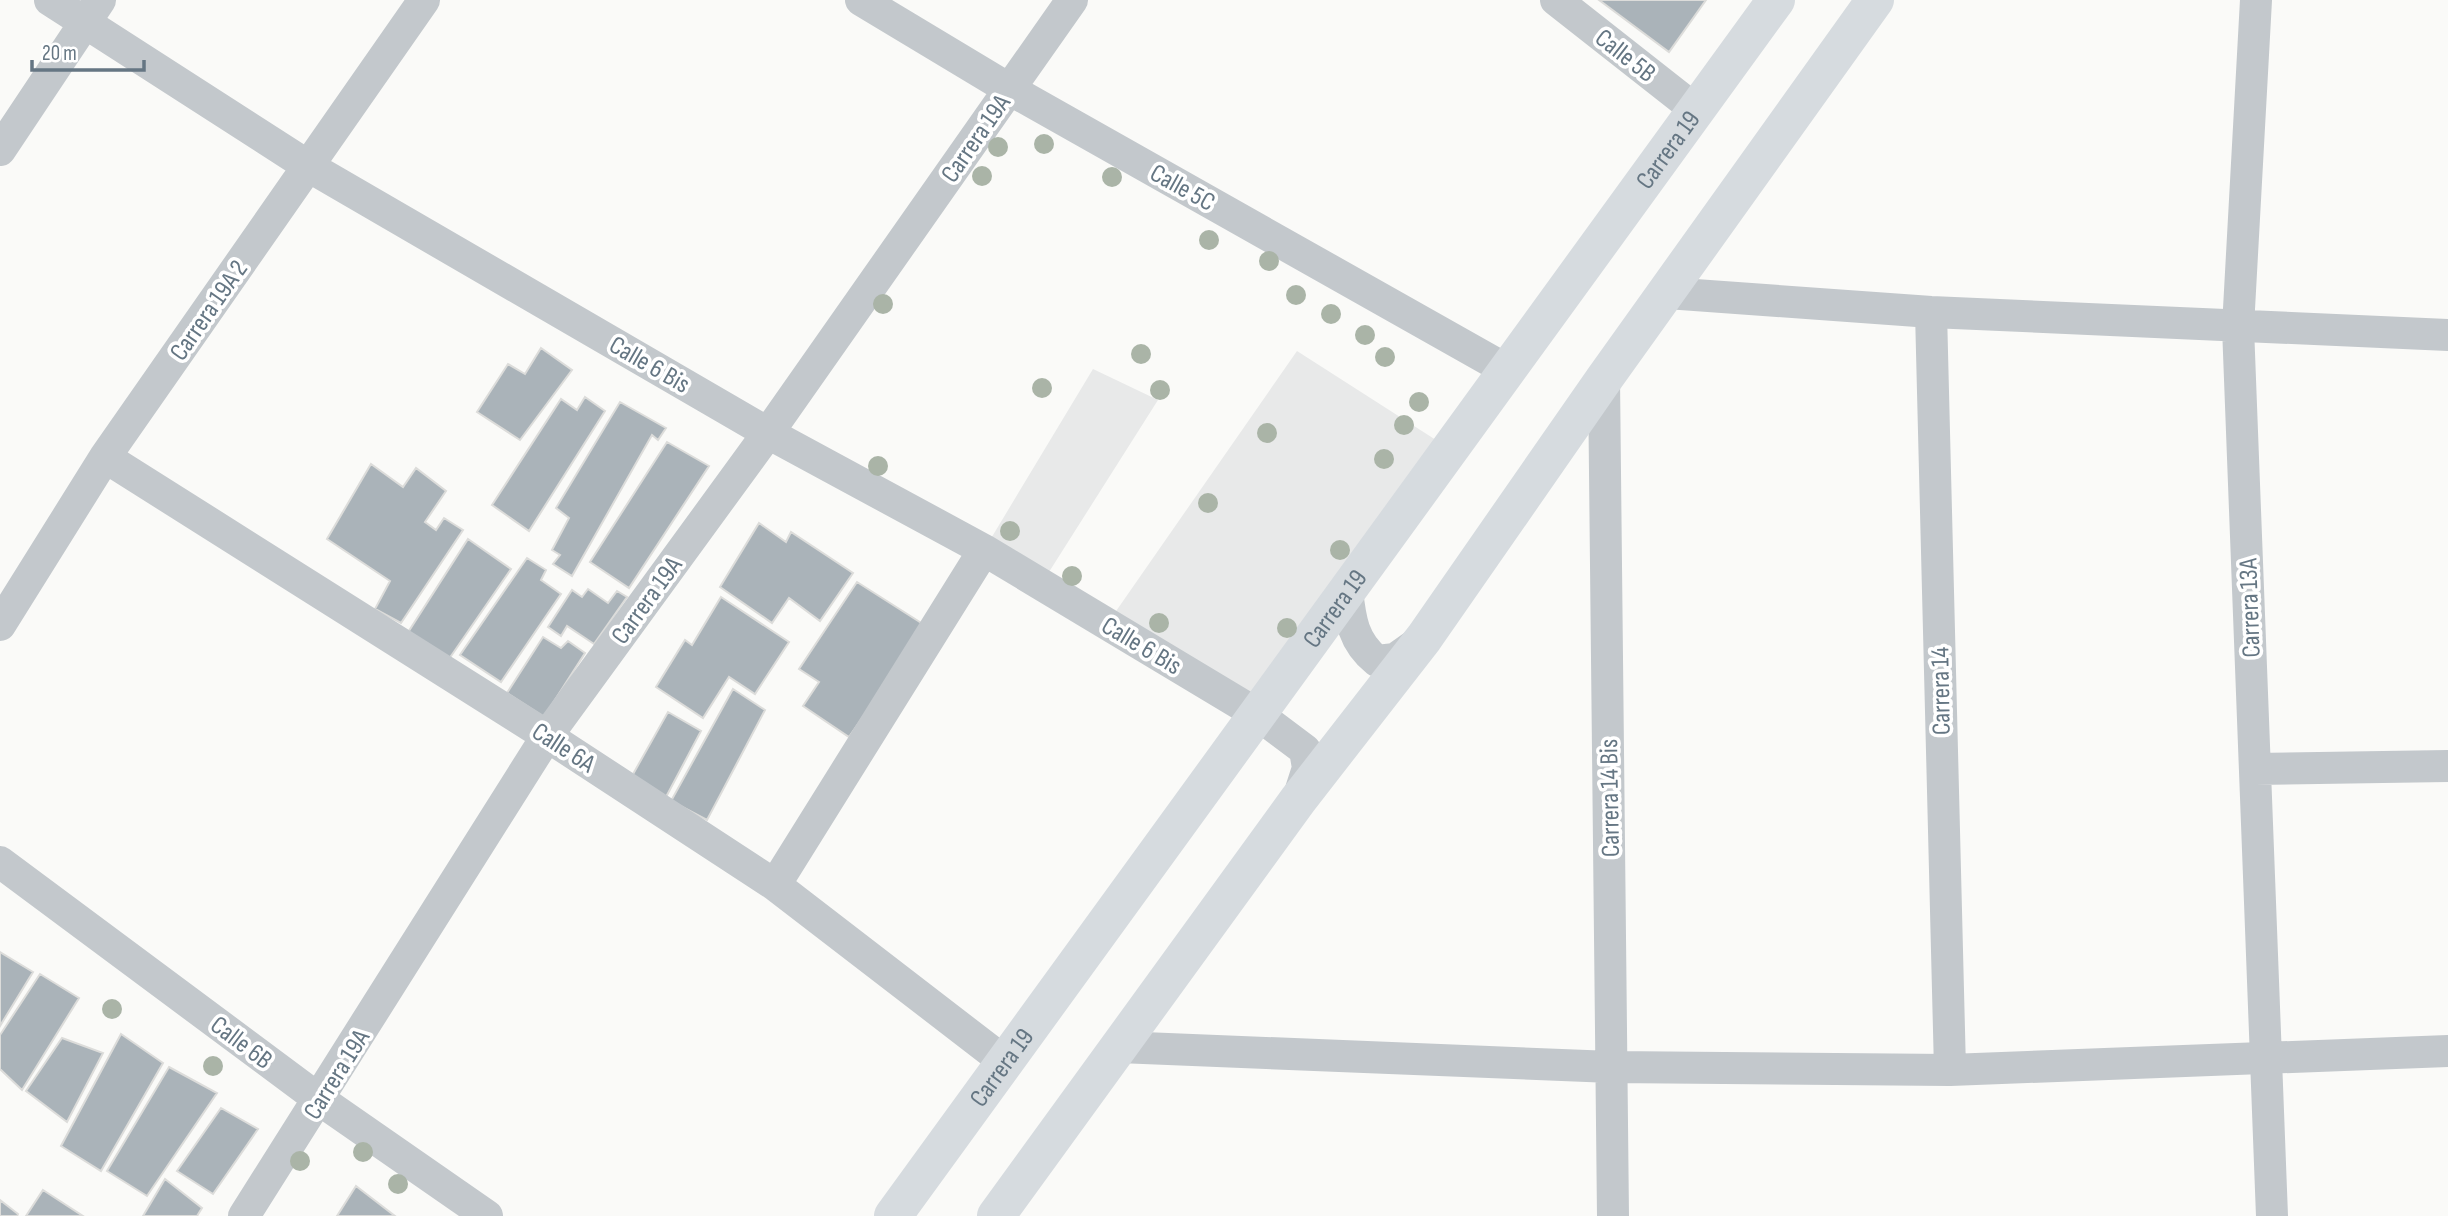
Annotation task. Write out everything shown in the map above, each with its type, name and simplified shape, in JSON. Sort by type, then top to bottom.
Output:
[{"type":"highway","name":"Carrera 19","points":[[893,1216],[1776,0]]},
{"type":"highway","points":[[996,1216],[1298,800],[1424,638],[1604,379],[1875,0]]},
{"type":"street","name":"Calle 6 Bis","points":[[50,0],[92,11],[308,166],[768,433],[984,550],[1257,714],[1305,750],[1308,768],[1298,800]]},
{"type":"street","name":"Carrera 19A 2","points":[[0,625],[105,457],[424,0]]},
{"type":"street","name":"Calle 5C","points":[[861,0],[1009,89],[1507,370]]},
{"type":"street","name":"Carrera 19A","points":[[244,1216],[320,1100],[547,736],[768,433],[1072,0]]},
{"type":"street","name":"Calle 5B","points":[[1556,0],[1696,110]]},
{"type":"street","name":"Carrera 13A","points":[[2256,0],[2238,327],[2272,1216]]},
{"type":"street","points":[[0,150],[92,11]]},
{"type":"street","points":[[1667,293],[1931,312],[2448,335]]},
{"type":"street","name":"Carrera 14","points":[[1931,312],[1950,1070]]},
{"type":"street","name":"Carrera 14 Bis","points":[[1604,379],[1613,1216]]},
{"type":"street","name":"Calle 6A","points":[[105,457],[547,736],[775,885],[1005,1062]]},
{"type":"street","points":[[775,885],[984,550]]},
{"type":"street","points":[[1347,590],[1350,624],[1365,651],[1377,661],[1395,659],[1424,638]]},
{"type":"street","points":[[2255,769],[2448,766]]},
{"type":"street","name":"Calle 6B","points":[[0,862],[320,1100],[487,1216]]},
{"type":"street","points":[[1119,1046],[1612,1067],[1950,1070],[2448,1051]]},
{"type":"shaded area","points":[[1297,351],[1450,449],[1257,714],[1105,627]]},
{"type":"shaded area","points":[[1093,369],[1158,400],[1042,583],[984,550]]},
{"type":"building","points":[[1599,0],[1706,0],[1669,52]]},
{"type":"building","points":[[541,348],[572,370],[520,440],[477,412],[508,364],[525,374]]},
{"type":"building","points":[[585,397],[605,411],[529,531],[492,505],[561,399],[577,410]]},
{"type":"building","points":[[620,402],[666,428],[658,440],[652,435],[572,576],[553,564],[560,555],[552,550],[569,518],[556,508]]},
{"type":"building","points":[[667,442],[709,466],[629,588],[590,562]]},
{"type":"building","points":[[371,464],[403,487],[416,468],[446,491],[425,522],[436,530],[444,518],[463,530],[401,623],[375,609],[390,581],[327,539]]},
{"type":"building","points":[[759,523],[786,542],[791,532],[853,573],[820,621],[789,598],[772,623],[720,587]]},
{"type":"building","points":[[468,539],[511,569],[449,659],[407,634]]},
{"type":"building","points":[[527,558],[546,570],[541,580],[561,594],[501,682],[460,655]]},
{"type":"building","points":[[857,582],[926,626],[849,737],[803,706],[819,682],[799,669]]},
{"type":"building","points":[[588,589],[608,603],[617,591],[627,597],[594,644],[567,626],[561,636],[548,627],[572,590],[582,597]]},
{"type":"building","points":[[721,597],[789,642],[755,694],[729,677],[703,718],[656,687],[685,640],[692,645]]},
{"type":"building","points":[[543,637],[561,648],[568,641],[585,653],[544,717],[507,693]]},
{"type":"building","points":[[733,689],[765,710],[707,820],[671,801]]},
{"type":"building","points":[[668,712],[701,731],[666,797],[632,776]]},
{"type":"building","points":[[0,952],[33,972],[0,1026]]},
{"type":"building","points":[[40,974],[79,998],[22,1090],[0,1069],[0,1035]]},
{"type":"building","points":[[121,1034],[163,1063],[101,1171],[61,1146]]},
{"type":"building","points":[[62,1038],[103,1053],[67,1122],[26,1091]]},
{"type":"building","points":[[169,1067],[217,1093],[147,1196],[107,1171]]},
{"type":"building","points":[[221,1108],[258,1129],[213,1194],[177,1171]]},
{"type":"building","points":[[165,1179],[202,1208],[197,1216],[143,1216]]},
{"type":"building","points":[[356,1186],[395,1216],[337,1216]]},
{"type":"building","points":[[43,1190],[83,1216],[26,1216]]},
{"type":"building","points":[[0,1200],[18,1214],[17,1216],[0,1216]]}]
